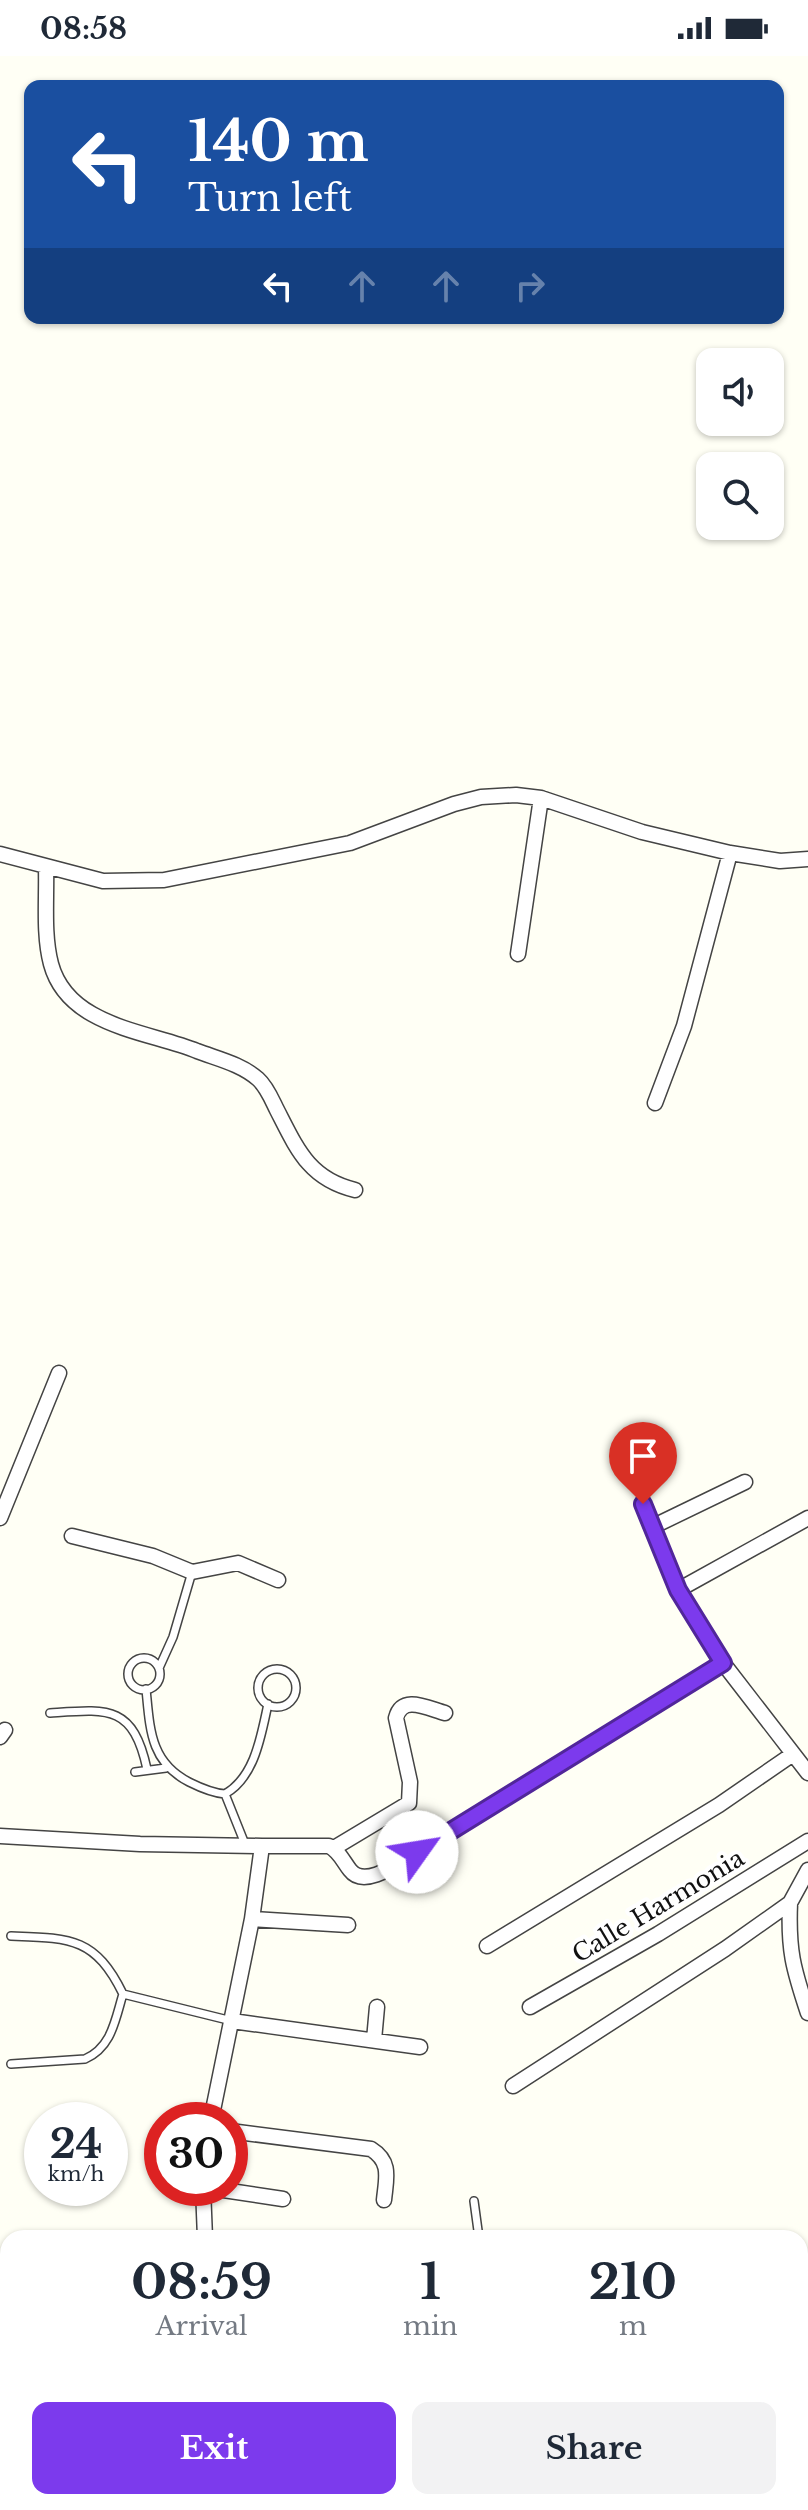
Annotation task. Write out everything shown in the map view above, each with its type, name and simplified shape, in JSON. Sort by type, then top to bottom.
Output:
[{"type":"street","points":[[0,854],[103,881],[164,880],[350,843],[454,804],[481,797],[516,795],[541,798],[642,832],[730,853],[780,861],[808,859]]},
{"type":"street","points":[[518,954],[541,798]]},
{"type":"street","points":[[655,1103],[684,1026],[730,853]]},
{"type":"street","points":[[46,867],[52,967],[59,984],[73,1000],[98,1018],[155,1039],[183,1045],[234,1064],[251,1074],[261,1082],[297,1148],[314,1170],[335,1185],[355,1190]]},
{"type":"street","points":[[0,1518],[59,1373]]},
{"type":"street","points":[[652,1527],[745,1482]]},
{"type":"street","points":[[643,1504],[678,1590],[723,1663],[808,1773]]},
{"type":"street","points":[[678,1590],[808,1518]]},
{"type":"street","points":[[72,1536],[153,1556],[192,1572],[238,1563],[278,1580]]},
{"type":"street","points":[[334,1848],[359,1878],[391,1867],[723,1663]]},
{"type":"street","points":[[0,1836],[140,1844],[334,1848],[409,1803],[411,1792],[396,1718],[398,1709],[411,1704],[445,1713]]},
{"type":"street","points":[[487,1946],[719,1805],[793,1754]]},
{"type":"street","name":"Calle Harmonia","points":[[530,2007],[658,1934],[808,1841]]},
{"type":"street","points":[[215,2102],[252,1919],[262,1846]]},
{"type":"street","points":[[808,1870],[790,1903],[788,1939],[791,1965],[808,2013]]},
{"type":"street","points":[[513,2086],[725,1949],[790,1903]]},
{"type":"street","points":[[252,1919],[348,1925]]},
{"type":"street","points":[[374,2040],[377,2007]]},
{"type":"street","points":[[232,2021],[420,2047]]},
{"type":"street","points":[[248,2133],[371,2149],[385,2162],[384,2200]]},
{"type":"street","points":[[248,2194],[283,2199]]},
{"type":"street","points":[[204,2206],[205,2230]]},
{"type":"lane","points":[[159,1668],[148,1658],[134,1662],[129,1668],[131,1683],[137,1688],[146,1689],[158,1683],[159,1668],[173,1637],[192,1572]]},
{"type":"lane","points":[[276,1668],[285,1671],[293,1678],[296,1687],[293,1697],[287,1704],[277,1707],[268,1704],[260,1698],[257,1688],[260,1679],[266,1671],[276,1668]]},
{"type":"lane","points":[[146,1689],[150,1721],[158,1752],[166,1768]]},
{"type":"lane","points":[[135,1772],[166,1768],[207,1790],[225,1794],[242,1782],[260,1742],[268,1704]]},
{"type":"lane","points":[[50,1713],[98,1709],[117,1716],[129,1723],[147,1769]]},
{"type":"lane","points":[[225,1794],[245,1844]]},
{"type":"lane","points":[[11,1936],[65,1939],[86,1946],[105,1962],[123,1994],[110,2037],[94,2055],[85,2059],[11,2064]]},
{"type":"lane","points":[[123,1994],[232,2021]]},
{"type":"lane","points":[[474,2201],[478,2230]]},
{"type":"route","points":[[417,1852],[723,1663],[678,1590],[643,1504]]}]
